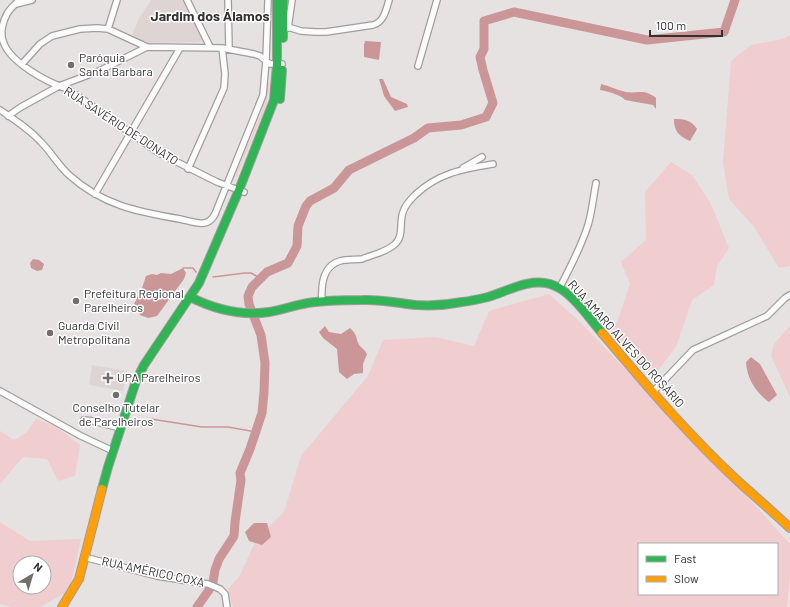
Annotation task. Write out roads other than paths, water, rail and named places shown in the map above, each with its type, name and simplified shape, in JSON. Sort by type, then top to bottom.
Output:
[{"type":"main road","points":[[277,0],[282,28]]},
{"type":"main road","points":[[70,607],[79,592],[86,558],[110,468],[134,401],[148,368],[210,272],[241,191],[262,150],[279,103],[282,84],[279,64],[283,0]]},
{"type":"main road","name":"RUA AMARO ALVES DO ROSÁRIO","points":[[193,298],[207,305],[226,310],[248,313],[266,312],[322,302],[375,300],[412,306],[437,306],[499,294],[530,283],[547,283],[560,287],[653,392],[734,479],[790,528]]},
{"type":"main road","points":[[110,468],[113,451],[120,428],[139,374],[193,298]]},
{"type":"main road","points":[[62,607],[74,590],[86,558]]},
{"type":"street","points":[[17,2],[32,0]]},
{"type":"street","points":[[108,28],[117,0]]},
{"type":"street","points":[[187,0],[210,47]]},
{"type":"street","points":[[228,0],[229,49]]},
{"type":"street","points":[[0,110],[29,130],[68,174],[95,194],[115,204],[138,211],[200,223],[210,222],[227,186],[262,100],[266,60],[268,0]]},
{"type":"street","points":[[292,0],[282,28],[301,31],[326,32],[376,25],[383,18],[389,0]]},
{"type":"street","points":[[418,66],[437,0]]},
{"type":"street","name":"RUA SAVÉRIO DE DONATO","points":[[17,2],[6,15],[2,36],[6,49],[22,64],[68,89],[159,153],[188,169],[241,191]]},
{"type":"street","points":[[22,64],[40,44],[52,36],[80,29],[108,28],[146,47],[222,48],[254,54],[260,56],[270,64],[279,64]]},
{"type":"street","points":[[8,116],[21,107],[60,86],[99,71],[146,47]]},
{"type":"street","points":[[95,194],[180,48]]},
{"type":"street","points":[[188,169],[224,88],[225,82],[222,48]]},
{"type":"street","points":[[322,302],[324,276],[332,264],[340,261],[362,259],[394,245],[399,238],[403,212],[410,200],[421,190],[436,180],[459,170],[482,157]]},
{"type":"street","points":[[459,170],[493,164]]},
{"type":"street","points":[[560,287],[587,228],[596,183]]},
{"type":"street","points":[[653,392],[693,350],[767,316],[780,302],[790,295]]},
{"type":"street","points":[[0,391],[113,451]]},
{"type":"street","points":[[84,420],[120,428]]},
{"type":"street","name":"RUA AMÉRICO COXA","points":[[86,558],[157,576],[208,584],[220,589],[225,594],[227,607]]},
{"type":"waterway","points":[[197,607],[209,590],[213,582],[219,559],[234,536],[241,480],[240,473],[262,413],[265,363],[261,335],[249,304],[248,296],[252,287],[267,272],[288,263],[297,246],[298,226],[306,206],[310,201],[334,188],[349,170],[414,138],[428,128],[461,125],[486,117],[493,103],[480,57],[484,49],[484,21],[514,12],[647,40],[724,32],[735,0]]},
{"type":"waterway","points":[[183,268],[193,268],[196,272]]},
{"type":"waterway","points":[[213,277],[251,273],[260,278]]},
{"type":"waterway","points":[[151,419],[202,427],[228,427],[256,432]]},
{"type":"place","name":"Paróquia Santa Barbara","points":[[71,65]]},
{"type":"place","name":"Prefeitura Regional Parelheiros","points":[[76,301]]},
{"type":"place","name":"Guarda Civil Metropolitana","points":[[50,333]]},
{"type":"place","name":"UPA Parelheiros","points":[[108,378]]},
{"type":"place","name":"Conselho Tutelar de Parelheiros","points":[[116,395]]},
{"type":"district","name":"Jardim dos Álamos","points":[[210,16]]}]
